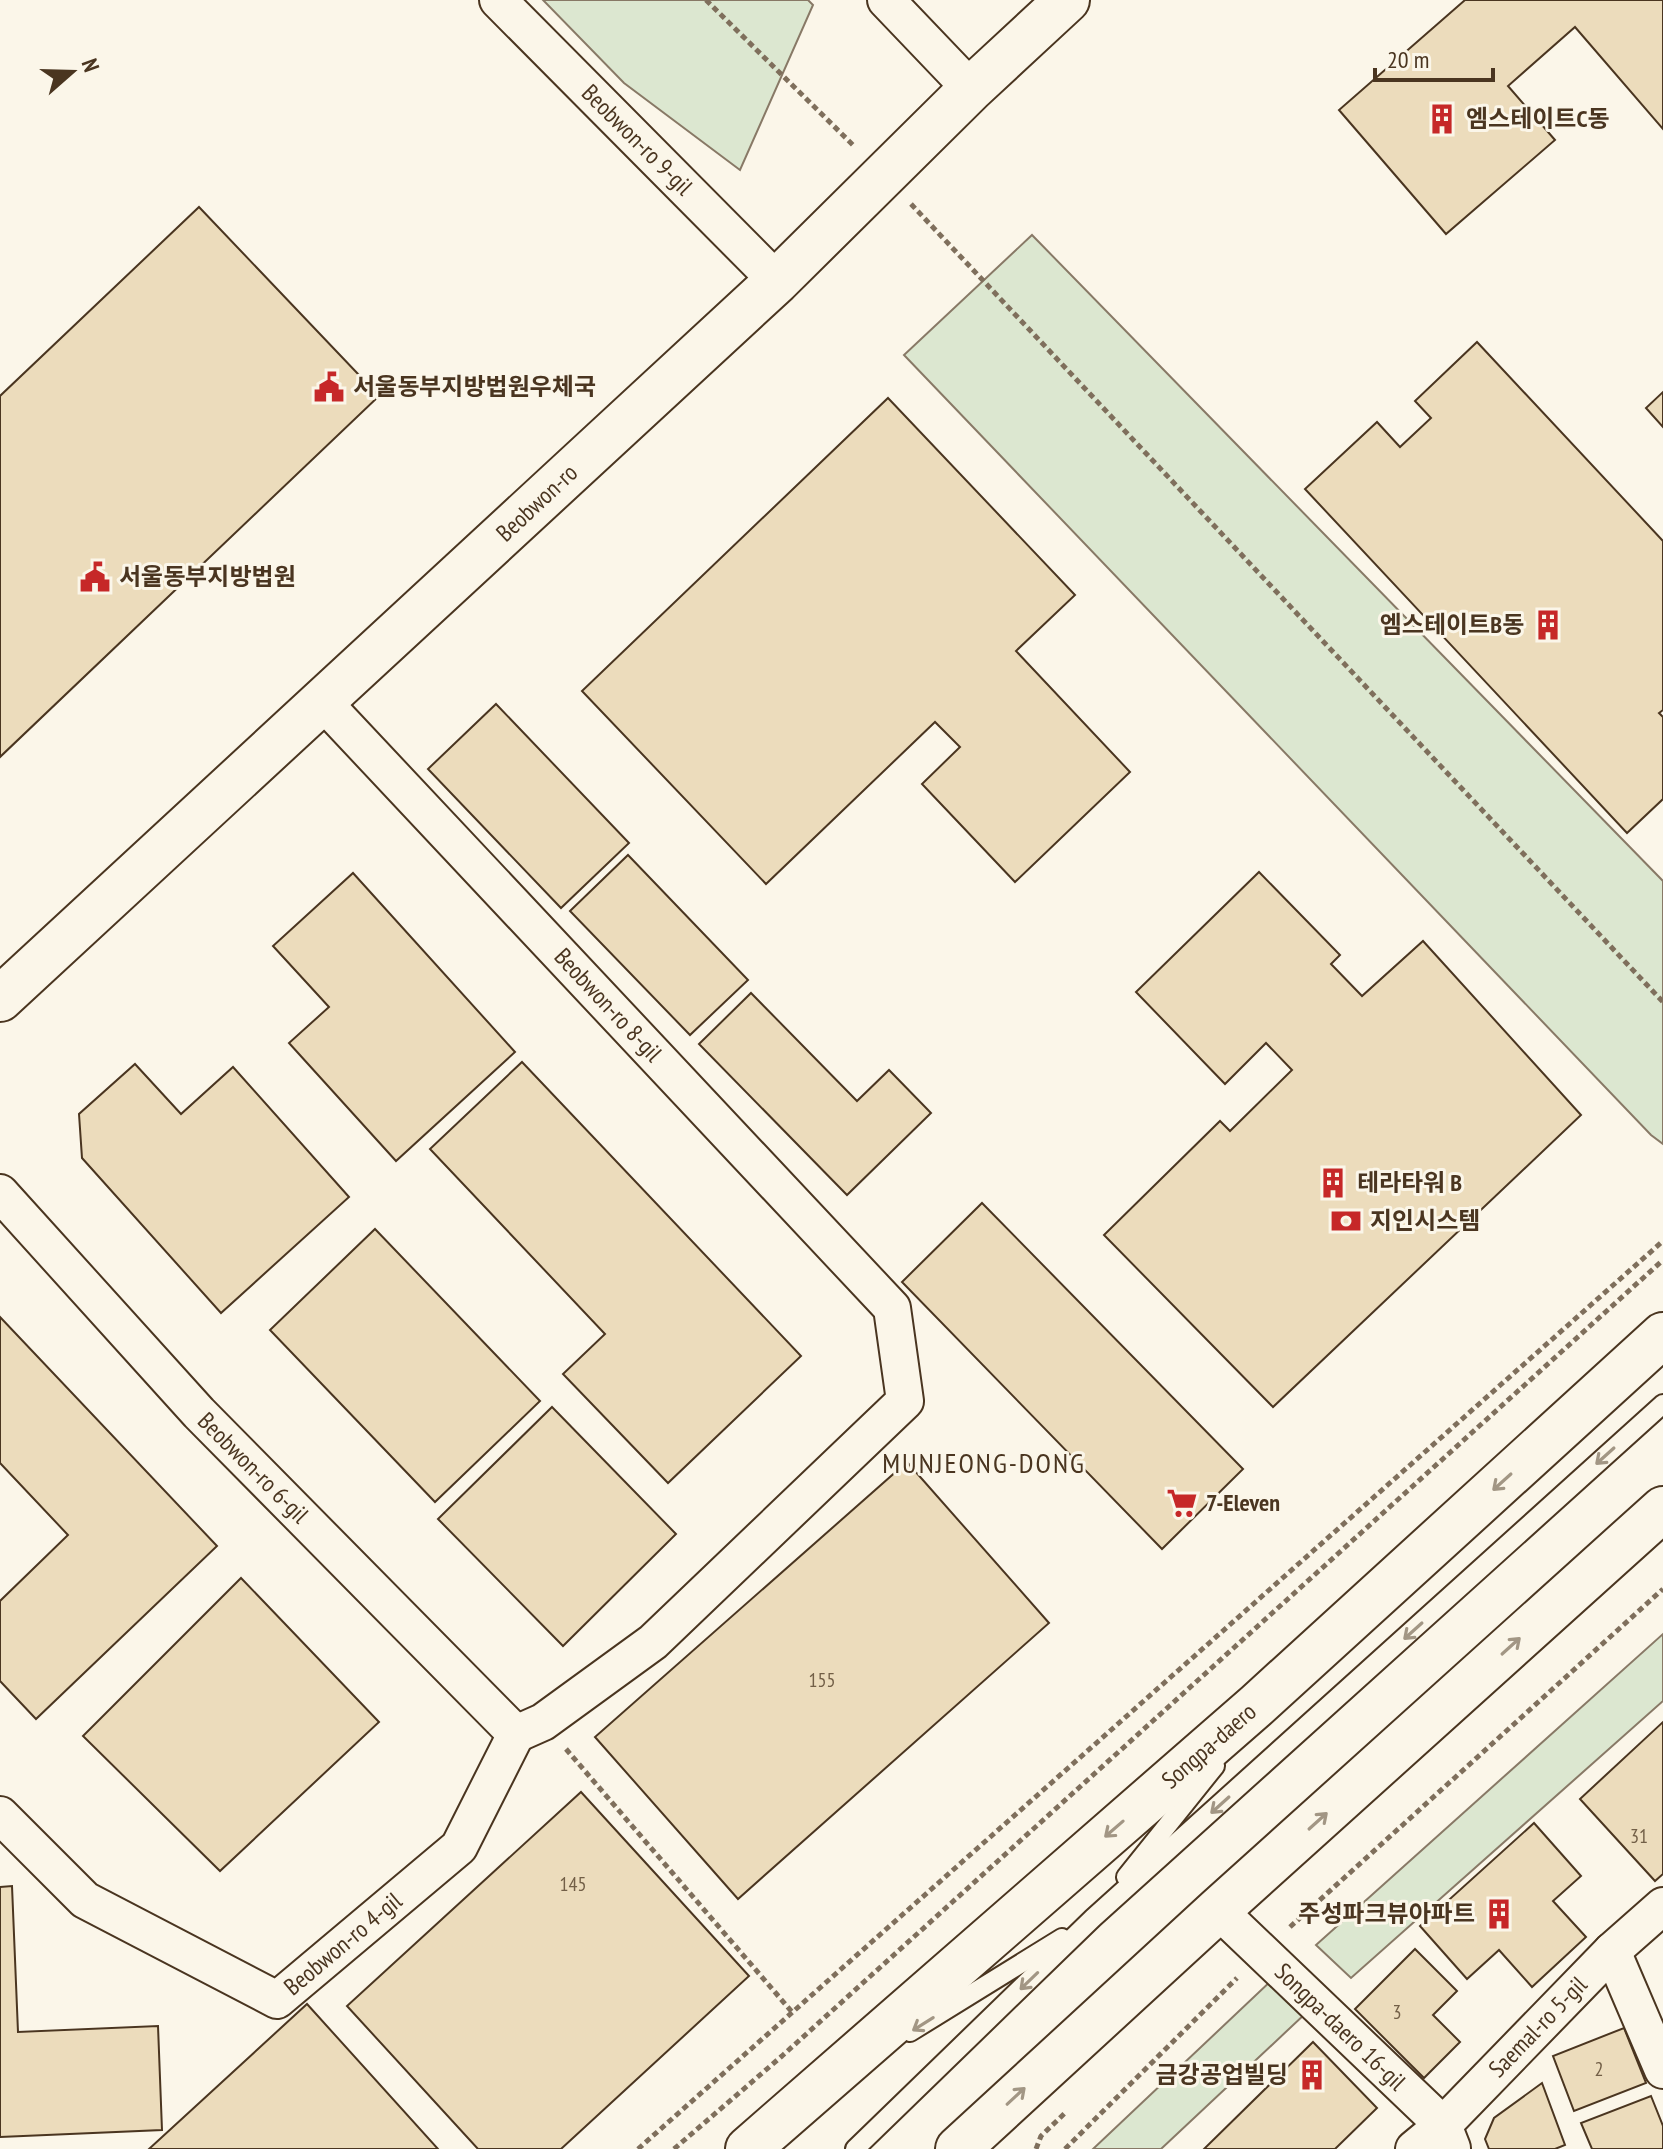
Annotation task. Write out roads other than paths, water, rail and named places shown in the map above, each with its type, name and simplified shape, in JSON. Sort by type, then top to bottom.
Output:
[{"type":"main road","name":"Beobwon-ro","points":[[0,999],[777,281],[971,89],[1067,0]]},
{"type":"main road","name":"Songpa-daero","points":[[748,2149],[1279,1685],[1663,1335]]},
{"type":"main road","points":[[958,2149],[1663,1509]]},
{"type":"street","name":"Beobwon-ro 9-gil","points":[[498,0],[777,281]]},
{"type":"street","points":[[886,0],[971,89]]},
{"type":"street","name":"Beobwon-ro 8-gil","points":[[323,702],[892,1308],[905,1401],[653,1642],[530,1728]]},
{"type":"street","name":"Beobwon-ro 6-gil","points":[[0,1193],[199,1413],[530,1728]]},
{"type":"street","name":"Beobwon-ro 4-gil","points":[[0,1815],[85,1900],[277,2000],[459,1847],[530,1728]]},
{"type":"street","name":"Saemal-ro 5-gil","points":[[1414,2149],[1448,2137],[1612,1951],[1663,1906]]},
{"type":"street","name":"Songpa-daero 16-gil","points":[[1218,1910],[1448,2137]]},
{"type":"street","points":[[1612,1951],[1663,2070]]},
{"type":"lane","points":[[855,2149],[1093,1918],[1663,1404]]},
{"type":"lane","points":[[813,2092],[1093,1918],[1279,1685]]},
{"type":"place","name":"엠스테이트C동","points":[[1442,119]]},
{"type":"place","name":"서울동부지방법원우체국","points":[[329,387]]},
{"type":"place","name":"서울동부지방법원","points":[[95,577]]},
{"type":"place","name":"엠스테이트B동","points":[[1548,625]]},
{"type":"place","name":"테라타워 B","points":[[1333,1183]]},
{"type":"place","name":"지인시스템","points":[[1346,1221]]},
{"type":"place","name":"7-Eleven","points":[[1182,1503]]},
{"type":"place","name":"주성파크뷰아파트","points":[[1499,1914]]},
{"type":"place","name":"금강공업빌딩","points":[[1312,2075]]},
{"type":"district","name":"MUNJEONG-DONG","points":[[984,1463]]}]
